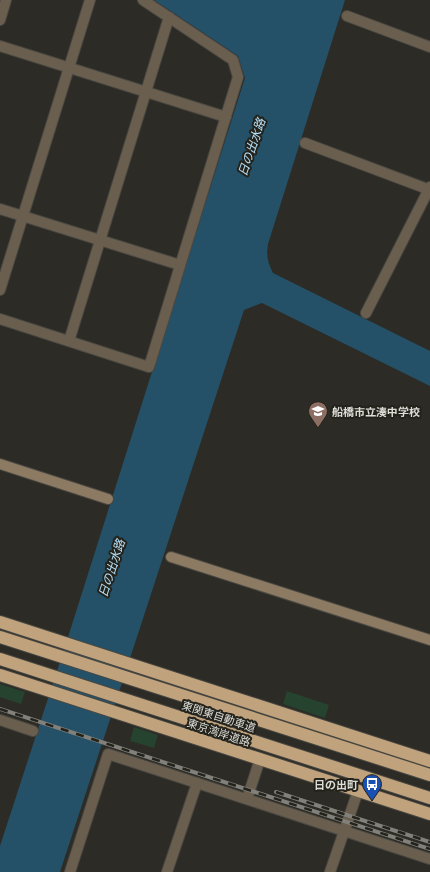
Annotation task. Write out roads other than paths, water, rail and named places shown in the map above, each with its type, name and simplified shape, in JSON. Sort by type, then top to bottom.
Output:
[{"type":"highway","points":[[0,622],[430,761]]},
{"type":"highway","name":"東関東自動車道","points":[[0,637],[430,775]]},
{"type":"highway","name":"東関東自動車道","points":[[0,659],[430,798]]},
{"type":"highway","name":"東京湾岸道路","points":[[0,675],[430,814]]},
{"type":"street","points":[[0,20],[6,0]]},
{"type":"street","points":[[0,290],[90,0]]},
{"type":"street","points":[[0,319],[149,367],[238,77],[233,60],[143,0]]},
{"type":"street","points":[[347,16],[430,47]]},
{"type":"street","points":[[69,341],[169,17]]},
{"type":"street","points":[[0,46],[226,117]]},
{"type":"street","points":[[306,143],[430,189],[366,312]]},
{"type":"street","points":[[0,209],[180,265]]},
{"type":"street","points":[[0,464],[108,499]]},
{"type":"street","points":[[171,557],[430,640]]},
{"type":"street","points":[[0,720],[33,731]]},
{"type":"street","points":[[70,872],[108,754],[430,859]]},
{"type":"street","points":[[247,799],[260,759]]},
{"type":"street","points":[[167,872],[198,783]]},
{"type":"street","points":[[330,872],[358,790]]},
{"type":"water","name":"日の出水路","points":[[154,0],[345,0],[268,244],[268,259],[273,273],[430,351],[430,386],[262,303],[244,310],[60,872],[0,872],[0,846],[69,634],[245,78],[238,56]]},
{"type":"railway","points":[[0,709],[430,849]]},
{"type":"railway","points":[[276,792],[430,842]]},
{"type":"place","name":"船橋市立湊中学校","points":[[318,428]]},
{"type":"place","name":"日の出町","points":[[372,801]]}]
